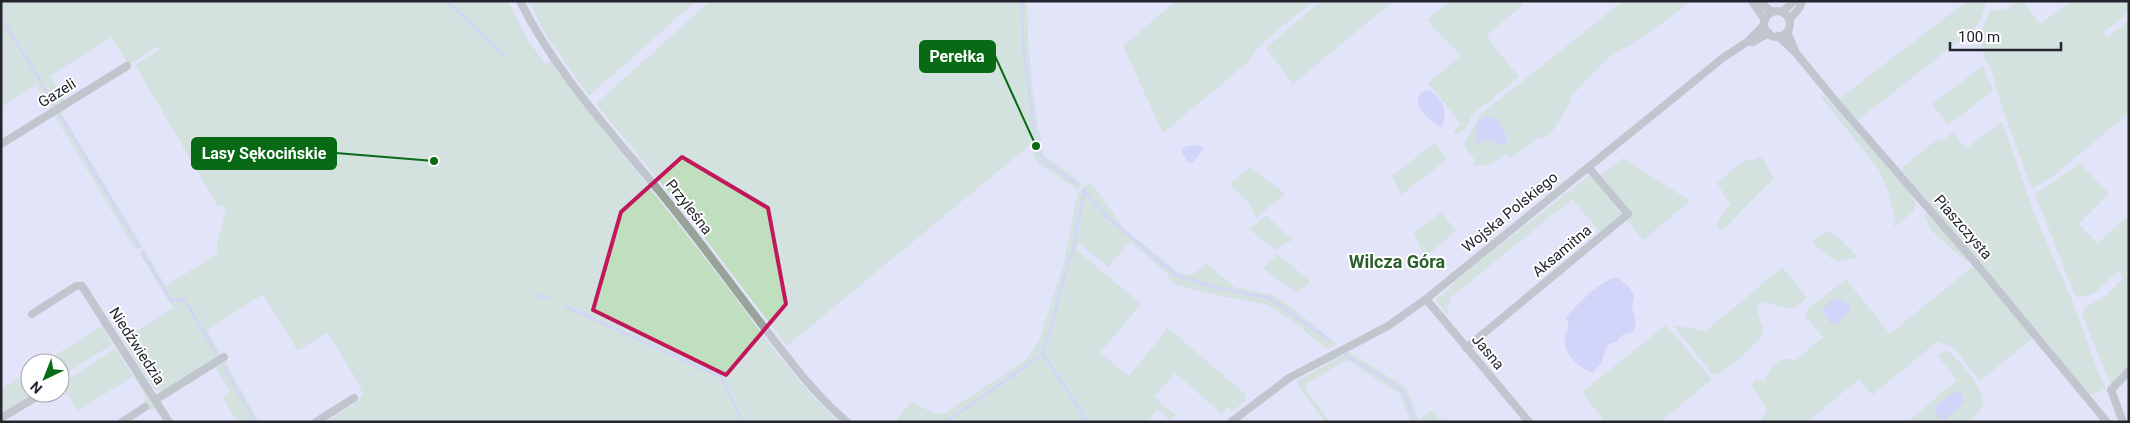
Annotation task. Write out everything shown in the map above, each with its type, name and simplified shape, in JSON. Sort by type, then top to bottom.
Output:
[{"type":"street","name":"Przyleśna","points":[[520,1],[554,59],[587,104],[679,215],[800,373],[847,422]]},
{"type":"street","points":[[1752,1],[1765,22],[1769,33],[1778,36],[1787,32],[1790,25],[1789,20],[1782,12]]},
{"type":"street","points":[[1759,1],[1772,12],[1782,12],[1794,1]]},
{"type":"street","points":[[1789,20],[1800,7],[1802,1]]},
{"type":"street","points":[[1765,22],[1772,12]]},
{"type":"street","name":"Wojska Polskiego","points":[[1231,422],[1289,378],[1388,326],[1426,299],[1724,56],[1747,42],[1765,22]]},
{"type":"street","name":"Piaszczysta","points":[[1787,32],[1796,53]]},
{"type":"street","name":"Wojska Polskiego","points":[[1747,42],[1753,42],[1769,33]]},
{"type":"street","name":"Piaszczysta","points":[[1778,36],[1796,53],[1974,261],[2107,422]]},
{"type":"street","name":"Gazeli","points":[[1,144],[127,66]]},
{"type":"street","name":"Aksamitna","points":[[1466,348],[1628,214],[1588,167]]},
{"type":"street","name":"Niedźwiedzia","points":[[32,314],[76,286],[82,286],[169,422]]},
{"type":"street","name":"Jasna","points":[[1426,299],[1529,422]]},
{"type":"street","points":[[156,400],[224,357]]},
{"type":"street","points":[[2123,422],[2111,390],[2129,371]]},
{"type":"street","points":[[316,422],[354,398]]},
{"type":"street","points":[[1,418],[26,403]]},
{"type":"street","points":[[122,422],[145,407]]},
{"type":"highlighted area","points":[[682,157],[768,208],[786,304],[726,375],[593,310],[621,212]]},
{"type":"green space","points":[[1,1],[508,1],[527,39],[545,64],[550,61],[700,251],[791,372],[839,422],[326,422],[356,403],[363,395],[358,382],[327,332],[298,351],[263,294],[207,330],[222,356],[163,391],[154,389],[123,340],[173,308],[139,252],[144,249],[166,286],[218,253],[217,244],[226,211],[223,206],[218,206],[135,65],[160,49],[158,46],[129,65],[111,37],[50,76],[65,101],[51,109],[36,85],[1,106]]},
{"type":"green space","points":[[529,1],[696,1],[589,96],[547,37]]},
{"type":"green space","points":[[710,1],[1027,1],[1033,95],[1042,150],[1045,156],[1082,183],[1078,190],[1039,164],[1031,144],[787,346],[681,207],[596,104]]},
{"type":"green space","points":[[1176,1],[1314,1],[1269,37],[1247,63],[1163,133],[1123,46]]},
{"type":"green space","points":[[1321,1],[1387,1],[1390,4],[1293,84],[1266,48]]},
{"type":"green space","points":[[1450,1],[1519,1],[1523,5],[1486,36],[1519,77],[1472,115],[1466,128],[1457,135],[1453,131],[1461,124],[1428,83],[1461,56],[1427,20]]},
{"type":"green space","points":[[1623,1],[1690,1],[1635,42],[1610,56],[1571,96],[1570,104],[1550,135],[1536,139],[1511,158],[1504,155],[1491,164],[1475,166],[1474,159],[1464,145],[1480,115]]},
{"type":"green space","points":[[1967,1],[1987,1],[1980,21],[1974,29],[1858,120],[1839,99]]},
{"type":"green space","points":[[2017,1],[2023,1],[2040,24],[2072,1],[2129,1],[2129,10],[2103,33],[2108,37],[2129,21],[2129,113],[2053,176],[2032,189],[2003,111],[1981,42],[1982,31],[1990,10],[2005,10]]},
{"type":"green space","points":[[1983,66],[1993,91],[1948,125],[1932,104]]},
{"type":"green space","points":[[1824,95],[1911,194],[1916,205],[1913,211],[1894,228],[1895,221],[1888,191],[1879,170],[1821,97]]},
{"type":"green space","points":[[60,111],[142,246],[135,250],[54,115]]},
{"type":"green space","points":[[2002,121],[2034,213],[2073,302],[2097,370],[2106,388],[2094,394],[2088,394],[2038,331],[1903,172],[1903,167],[1935,141],[1941,141],[1953,132],[1966,149]]},
{"type":"green space","points":[[1435,143],[1447,159],[1401,195],[1392,176]]},
{"type":"green space","points":[[1761,157],[1774,178],[1723,230],[1719,230],[1717,224],[1730,204],[1717,183],[1745,160],[1751,161]]},
{"type":"green space","points":[[1623,158],[1690,201],[1643,240],[1626,219],[1631,215],[1600,176]]},
{"type":"green space","points":[[2080,163],[2109,194],[2079,224],[2098,243],[2129,215],[2129,366],[2111,385],[2082,314],[2085,307],[2105,296],[2122,279],[2119,270],[2094,293],[2082,297],[2075,296],[2035,194]]},
{"type":"green space","points":[[1250,167],[1285,194],[1256,218],[1248,202],[1230,184]]},
{"type":"green space","points":[[1590,175],[1622,214],[1600,232],[1572,199],[1450,298],[1447,315],[1436,300],[1455,283],[1454,281]]},
{"type":"green space","points":[[1090,184],[1094,186],[1125,230],[1179,273],[1191,275],[1207,264],[1234,287],[1272,295],[1287,304],[1337,344],[1327,349],[1294,322],[1268,305],[1177,285],[1167,279],[1170,276],[1130,242],[1108,267],[1078,242],[1077,250],[1141,304],[1100,353],[1129,376],[1168,328],[1245,394],[1245,401],[1233,411],[1228,407],[1221,413],[1175,373],[1154,397],[1175,415],[1170,420],[1157,410],[1147,422],[895,422],[911,402],[934,413],[945,413],[1027,359],[1039,341],[1064,263],[1078,190],[1080,192],[1085,186]]},
{"type":"green space","points":[[1441,212],[1456,231],[1425,257],[1414,233]]},
{"type":"green space","points":[[1928,213],[1967,259],[1967,262],[1930,228],[1924,215]]},
{"type":"green space","points":[[1267,215],[1293,240],[1280,245],[1276,250],[1249,229]]},
{"type":"green space","points":[[1829,232],[1840,239],[1858,257],[1839,261],[1831,258],[1812,242],[1823,233]]},
{"type":"green space","points":[[1277,254],[1309,280],[1310,282],[1297,293],[1263,269]]},
{"type":"green space","points":[[1782,267],[1807,297],[1795,308],[1785,308],[1763,301],[1758,306],[1758,317],[1763,329],[1759,339],[1739,358],[1716,375],[1710,371],[1673,325],[1706,331]]},
{"type":"green space","points":[[1972,267],[1975,267],[2033,338],[1980,381],[1954,348],[1937,342],[1872,395],[1859,379],[1807,422],[1761,422],[1767,409],[1751,385],[1756,380],[1764,382],[1768,372],[1776,364],[1785,359],[1796,360],[1823,337],[1805,316],[1808,309],[1846,279],[1890,334]]},
{"type":"green space","points":[[1666,325],[1712,379],[1660,422],[1605,422],[1582,392]]},
{"type":"green space","points":[[102,326],[113,344],[70,371],[70,353],[59,353]]},
{"type":"green space","points":[[115,348],[133,376],[78,411],[70,399],[70,379]]},
{"type":"green space","points":[[1948,351],[1966,369],[1977,385],[1983,401],[1981,409],[1968,422],[1907,422],[1957,380],[1937,355]]},
{"type":"green space","points":[[1348,352],[1406,387],[1419,420],[1432,410],[1441,421],[1446,418],[1449,422],[1410,422],[1400,394],[1347,360],[1306,384],[1305,388],[1330,422],[1325,422],[1297,381]]},
{"type":"green space","points":[[225,361],[259,422],[238,422],[223,398],[230,393],[215,367]]},
{"type":"green space","points":[[136,375],[158,408],[148,410],[144,403],[145,395],[133,376]]},
{"type":"green space","points":[[20,377],[20,402],[3,413],[1,410],[1,389]]},
{"type":"water","points":[[1427,90],[1437,96],[1443,106],[1444,118],[1441,128],[1421,110],[1418,104],[1421,94]]},
{"type":"water","points":[[1486,116],[1497,119],[1507,136],[1507,141],[1501,146],[1492,141],[1485,140],[1480,144],[1476,143],[1477,123]]},
{"type":"water","points":[[1200,145],[1204,149],[1189,164],[1181,151],[1186,146]]},
{"type":"water","points":[[1617,277],[1630,288],[1634,296],[1632,307],[1636,323],[1633,332],[1622,335],[1617,342],[1609,344],[1601,364],[1592,373],[1573,360],[1566,348],[1566,335],[1569,327],[1566,317],[1596,288]]},
{"type":"water","points":[[1840,299],[1847,303],[1851,310],[1837,324],[1830,323],[1822,310],[1831,300]]},
{"type":"water","points":[[1956,391],[1962,393],[1964,403],[1945,420],[1939,418],[1934,407]]},
{"type":"waterway","points":[[447,1],[502,54]]},
{"type":"waterway","points":[[1022,1],[1023,46],[1036,146],[1044,161],[1077,184]]},
{"type":"waterway","points":[[1,18],[40,80]]},
{"type":"waterway","points":[[41,83],[55,106]]},
{"type":"waterway","points":[[60,115],[139,247]]},
{"type":"waterway","points":[[1083,190],[1105,215],[1176,275],[1214,287],[1269,298],[1329,340]]},
{"type":"waterway","points":[[1084,192],[1073,248],[1043,354],[1088,422]]},
{"type":"waterway","points":[[142,253],[171,300],[184,299],[217,355]]},
{"type":"waterway","points":[[537,295],[549,299]]},
{"type":"waterway","points":[[565,306],[721,377],[743,422]]},
{"type":"waterway","points":[[946,422],[1043,354]]},
{"type":"waterway","points":[[1345,355],[1404,392],[1414,422]]},
{"type":"waterway","points":[[223,366],[255,422]]},
{"type":"place","name":"Perełka","points":[[1036,146]]},
{"type":"place","name":"Lasy Sękocińskie","points":[[434,161]]},
{"type":"district","name":"Wilcza Góra","points":[[1397,262]]}]
